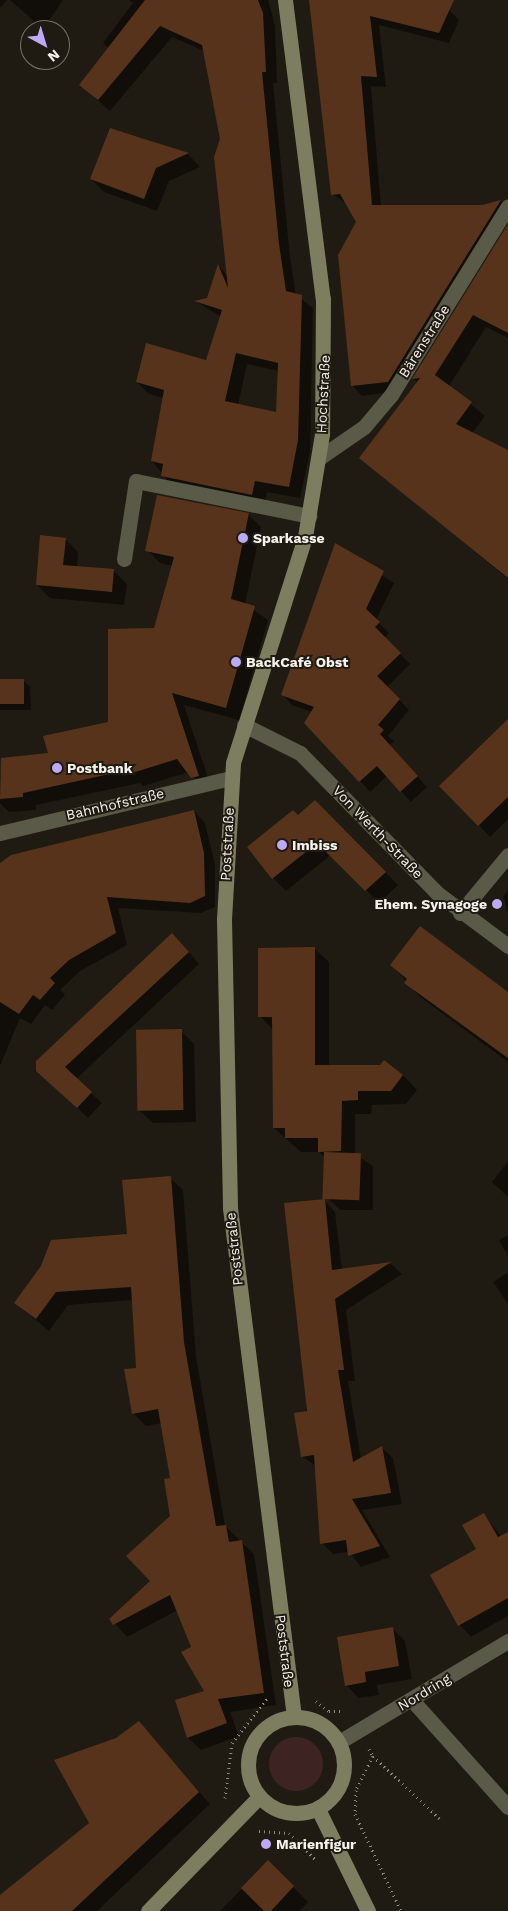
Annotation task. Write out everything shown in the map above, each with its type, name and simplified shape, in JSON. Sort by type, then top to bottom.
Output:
[{"type":"street","name":"Hochstraße","points":[[230,778],[244,724],[310,516],[319,458],[323,299],[285,0]]},
{"type":"street","name":"Bärenstraße","points":[[319,458],[364,426],[391,395],[508,206]]},
{"type":"street","points":[[124,559],[136,481],[310,516]]},
{"type":"street","name":"Von Werth-Straße","points":[[244,724],[300,753],[460,913],[508,946]]},
{"type":"street","name":"Bahnhofstraße","points":[[0,833],[230,778]]},
{"type":"street","name":"Poststraße","points":[[230,778],[224,882],[227,1166],[294,1716]]},
{"type":"street","points":[[460,913],[508,855]]},
{"type":"street","name":"Nordring","points":[[339,1742],[508,1641]]},
{"type":"street","points":[[411,1699],[508,1807]]},
{"type":"street","points":[[294,1716],[324,1726],[339,1742],[343,1777],[338,1790],[318,1809],[292,1814],[259,1797],[250,1780],[250,1750],[268,1726],[294,1716]]},
{"type":"street","points":[[148,1911],[259,1797]]},
{"type":"street","points":[[318,1809],[368,1911]]},
{"type":"path","points":[[319,1864],[289,1832],[275,1828],[257,1832],[225,1799],[232,1743],[268,1697],[312,1692],[329,1711],[348,1710],[373,1756],[439,1818]]},
{"type":"path","points":[[373,1756],[356,1790],[355,1814],[401,1911]]},
{"type":"shaded area","points":[[296,1737],[306,1739],[315,1745],[321,1754],[323,1764],[321,1774],[315,1783],[306,1789],[296,1791],[286,1789],[277,1783],[271,1774],[269,1764],[271,1754],[277,1745],[286,1739]]},
{"type":"building","points":[[145,0],[258,0],[263,13],[266,72],[262,72],[279,244],[286,291],[302,295],[298,440],[289,487],[255,481],[252,495],[161,476],[163,464],[151,461],[164,390],[136,382],[146,343],[206,360],[222,310],[194,301],[207,298],[218,264],[228,288],[214,157],[220,139],[202,45],[160,26],[98,100],[79,85]],"holes":[[[236,353],[278,363],[276,412],[225,401]]]},
{"type":"building","points":[[309,0],[454,0],[439,33],[370,16],[377,77],[361,76],[372,205],[482,205],[501,200],[388,382],[351,386],[338,255],[356,222],[340,194],[331,195]]},
{"type":"building","points":[[110,128],[189,153],[156,168],[144,199],[90,179]]},
{"type":"building","points":[[508,224],[508,333],[473,315],[435,375],[472,402],[456,424],[508,450],[508,578],[359,458],[420,378],[412,379]]},
{"type":"building","points":[[157,495],[249,513],[231,599],[255,606],[226,708],[172,693],[199,776],[191,778],[177,759],[129,774],[128,770],[23,793],[23,797],[0,799],[1,758],[48,753],[43,736],[108,722],[108,629],[154,628],[174,557],[145,551]]},
{"type":"building","points":[[40,535],[66,538],[63,565],[114,569],[112,592],[36,585]]},
{"type":"building","points":[[335,543],[384,571],[366,609],[380,622],[375,627],[401,653],[377,676],[400,699],[378,725],[384,730],[380,734],[418,776],[400,792],[377,766],[359,782],[304,723],[314,707],[281,695]]},
{"type":"building","points":[[0,679],[24,679],[24,704],[0,704]]},
{"type":"building","points":[[508,719],[508,797],[478,826],[439,786]]},
{"type":"building","points":[[315,800],[386,872],[365,891],[317,843],[272,879],[247,847],[293,810],[298,815]]},
{"type":"building","points":[[194,810],[204,853],[205,896],[190,903],[107,897],[116,933],[69,960],[50,978],[55,983],[40,1000],[33,995],[19,1014],[0,1002],[0,863],[11,855]]},
{"type":"building","points":[[420,926],[508,992],[508,1058],[404,983],[407,979],[390,965]]},
{"type":"building","points":[[172,933],[189,952],[65,1067],[92,1092],[77,1108],[36,1071],[36,1061]]},
{"type":"building","points":[[315,947],[315,1065],[380,1065],[384,1060],[403,1075],[391,1091],[358,1091],[358,1100],[342,1101],[341,1151],[318,1152],[318,1138],[285,1138],[285,1128],[273,1128],[272,1017],[258,1017],[258,948]]},
{"type":"building","points":[[182,1029],[183,1110],[137,1111],[136,1030]]},
{"type":"building","points":[[324,1152],[361,1153],[359,1200],[322,1199]]},
{"type":"building","points":[[171,1176],[184,1342],[216,1526],[226,1525],[229,1542],[242,1540],[264,1693],[218,1699],[227,1723],[187,1738],[175,1700],[204,1691],[181,1652],[191,1647],[170,1595],[113,1625],[109,1619],[150,1581],[126,1556],[170,1516],[164,1479],[170,1478],[158,1409],[132,1414],[124,1369],[136,1368],[131,1287],[56,1292],[36,1319],[14,1303],[41,1266],[51,1240],[127,1234],[122,1180]]},
{"type":"building","points":[[325,1199],[332,1270],[391,1262],[335,1299],[344,1370],[338,1370],[353,1462],[382,1446],[391,1493],[352,1499],[380,1546],[348,1556],[346,1540],[320,1544],[314,1455],[301,1457],[294,1413],[307,1411],[284,1203]]},
{"type":"building","points":[[484,1513],[498,1537],[508,1532],[508,1598],[458,1626],[430,1575],[476,1549],[462,1525]]},
{"type":"building","points":[[393,1627],[399,1666],[365,1672],[366,1682],[345,1686],[337,1637]]},
{"type":"building","points":[[139,1721],[199,1792],[72,1911],[0,1911],[0,1895],[89,1823],[54,1760],[116,1738]]},
{"type":"building","points":[[268,1860],[294,1886],[271,1911],[264,1911],[241,1888]]},
{"type":"place","name":"Sparkasse","points":[[243,538]]},
{"type":"place","name":"BackCafé Obst","points":[[236,662]]},
{"type":"place","name":"Postbank","points":[[57,768]]},
{"type":"place","name":"Imbiss","points":[[282,845]]},
{"type":"place","name":"Ehem. Synagoge","points":[[497,904]]},
{"type":"place","name":"Marienfigur","points":[[266,1844]]}]
